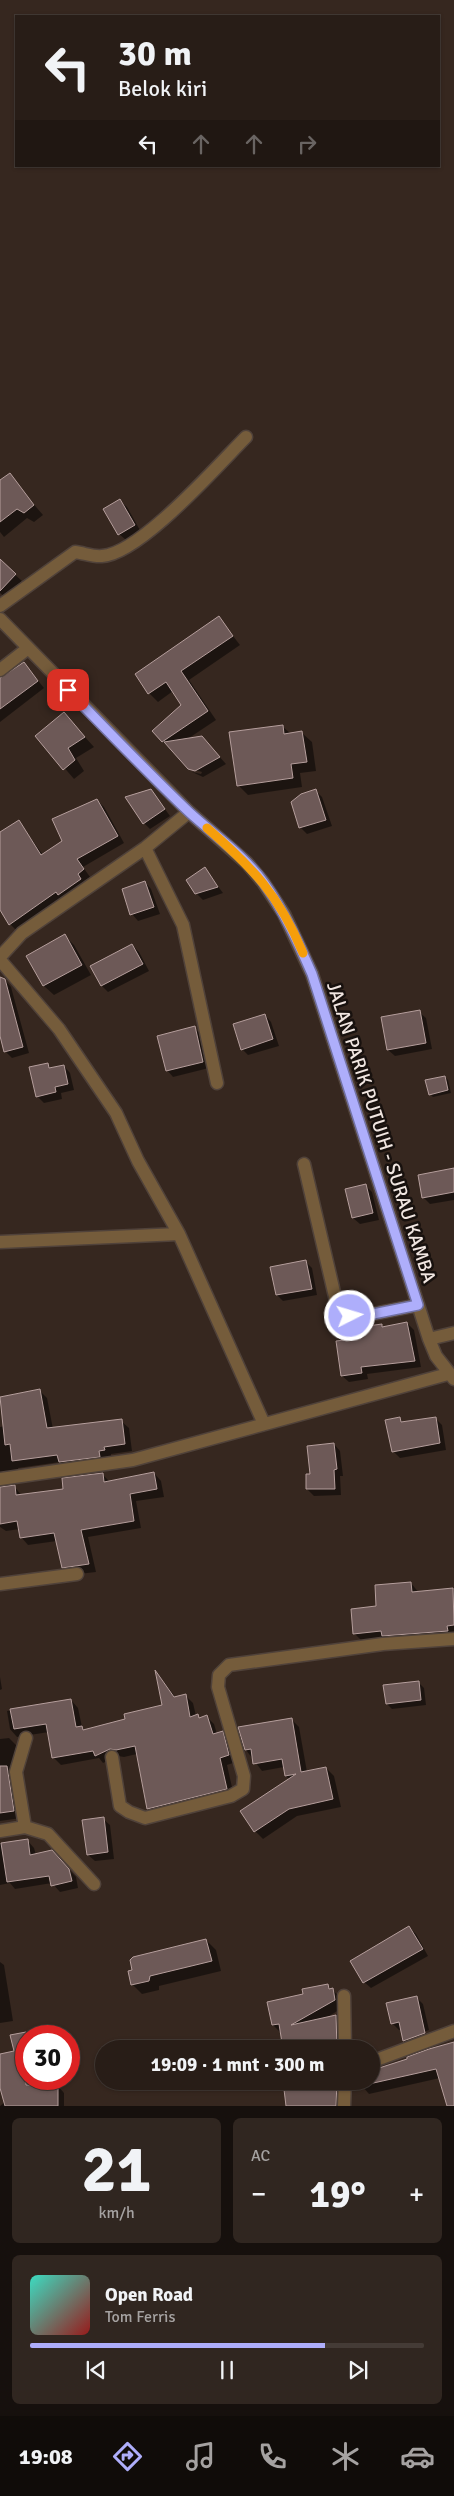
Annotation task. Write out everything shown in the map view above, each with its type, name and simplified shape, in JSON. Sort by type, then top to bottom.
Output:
[{"type":"street","points":[[0,606],[75,552],[101,556],[121,550],[159,523],[246,437]]},
{"type":"street","name":"JALAN PARIK PUTUIH - SURAU KAMBA","points":[[0,619],[190,812],[247,863],[263,882],[284,914],[312,974],[429,1339],[436,1356],[451,1376]]},
{"type":"street","points":[[0,670],[28,649]]},
{"type":"street","points":[[190,812],[145,848],[22,933],[0,958],[59,1029],[116,1113],[149,1183],[179,1234],[264,1424]]},
{"type":"street","points":[[145,848],[183,925],[217,1083]]},
{"type":"street","points":[[304,1164],[338,1304],[343,1312],[358,1317],[418,1305]]},
{"type":"street","points":[[0,1242],[179,1234]]},
{"type":"street","points":[[429,1339],[454,1333]]},
{"type":"street","points":[[0,1478],[133,1460],[451,1376]]},
{"type":"street","points":[[0,1584],[78,1574]]},
{"type":"street","points":[[112,1757],[120,1806],[129,1812],[145,1818],[232,1796],[243,1789],[244,1776],[218,1687],[219,1675],[229,1664],[383,1644],[454,1639]]},
{"type":"street","points":[[25,1827],[16,1772],[26,1738]]},
{"type":"street","points":[[0,1831],[25,1827],[48,1834],[94,1884]]},
{"type":"street","points":[[344,1996],[345,2040]]},
{"type":"street","points":[[380,2059],[454,2031]]},
{"type":"street","points":[[344,2106],[345,2090]]},
{"type":"building","points":[[10,473],[34,505],[24,513],[17,509],[0,522],[0,480]]},
{"type":"building","points":[[120,499],[135,525],[118,535],[103,509]]},
{"type":"building","points":[[0,559],[16,574],[0,591]]},
{"type":"building","points":[[219,616],[233,636],[181,671],[208,711],[162,742],[152,731],[181,705],[166,682],[148,694],[135,674]]},
{"type":"building","points":[[24,662],[38,681],[0,709],[0,678]]},
{"type":"building","points":[[64,712],[85,737],[68,748],[75,760],[63,770],[35,736]]},
{"type":"building","points":[[283,725],[284,734],[302,731],[307,762],[291,764],[293,778],[237,786],[229,732]]},
{"type":"building","points":[[202,736],[220,757],[195,771],[188,769],[164,742]]},
{"type":"building","points":[[151,789],[165,809],[143,824],[125,797]]},
{"type":"building","points":[[316,789],[326,820],[299,828],[291,802],[301,794]]},
{"type":"building","points":[[97,799],[118,836],[77,859],[84,869],[78,874],[81,879],[58,895],[56,892],[9,925],[0,910],[0,832],[19,820],[41,855],[62,841],[52,819]]},
{"type":"building","points":[[205,867],[218,887],[195,894],[186,880]]},
{"type":"building","points":[[145,881],[154,907],[130,915],[122,889]]},
{"type":"building","points":[[65,934],[82,965],[43,986],[26,956]]},
{"type":"building","points":[[132,944],[143,964],[101,986],[90,966]]},
{"type":"building","points":[[0,977],[5,979],[23,1047],[4,1052],[0,1036]]},
{"type":"building","points":[[420,1010],[426,1043],[387,1050],[381,1017]]},
{"type":"building","points":[[265,1014],[273,1039],[241,1050],[233,1024]]},
{"type":"building","points":[[195,1026],[203,1062],[166,1071],[157,1036]]},
{"type":"building","points":[[48,1063],[49,1068],[64,1065],[68,1084],[55,1087],[56,1092],[36,1097],[29,1067]]},
{"type":"building","points":[[445,1076],[448,1090],[429,1095],[425,1080]]},
{"type":"building","points":[[454,1168],[454,1192],[422,1198],[418,1175]]},
{"type":"building","points":[[366,1184],[373,1213],[352,1218],[345,1189]]},
{"type":"building","points":[[306,1260],[312,1289],[276,1295],[270,1267]]},
{"type":"building","points":[[407,1322],[415,1361],[361,1367],[362,1373],[341,1376],[336,1341],[361,1338],[360,1327],[382,1324],[382,1327]]},
{"type":"building","points":[[40,1389],[47,1428],[122,1419],[125,1444],[104,1447],[105,1450],[99,1451],[100,1457],[59,1462],[57,1455],[12,1461],[10,1444],[5,1445],[0,1397]]},
{"type":"building","points":[[400,1417],[401,1422],[436,1417],[440,1443],[392,1452],[385,1420]]},
{"type":"building","points":[[334,1443],[337,1469],[334,1470],[335,1489],[306,1489],[306,1474],[310,1474],[307,1446]]},
{"type":"building","points":[[154,1472],[157,1489],[130,1494],[134,1521],[81,1530],[89,1564],[62,1568],[54,1533],[20,1538],[17,1521],[0,1524],[0,1487],[15,1485],[16,1495],[63,1489],[62,1478],[103,1473],[104,1482]]},
{"type":"building","points":[[411,1582],[412,1592],[453,1588],[454,1625],[447,1626],[448,1631],[382,1636],[381,1631],[353,1634],[351,1609],[376,1606],[375,1585]]},
{"type":"building","points":[[155,1670],[174,1697],[186,1694],[190,1717],[198,1714],[199,1718],[207,1715],[213,1734],[223,1731],[229,1755],[220,1758],[227,1789],[147,1809],[135,1746],[116,1750],[110,1749],[95,1756],[93,1751],[52,1758],[46,1724],[14,1729],[10,1709],[71,1699],[76,1727],[82,1726],[83,1730],[125,1719],[124,1714],[162,1705]]},
{"type":"building","points":[[419,1681],[421,1700],[386,1704],[383,1685]]},
{"type":"building","points":[[292,1718],[301,1772],[326,1767],[333,1799],[289,1809],[254,1832],[240,1811],[296,1774],[285,1776],[282,1759],[253,1764],[251,1749],[245,1750],[238,1727]]},
{"type":"building","points":[[0,1766],[7,1766],[14,1811],[0,1813]]},
{"type":"building","points":[[104,1817],[108,1852],[87,1855],[82,1820]]},
{"type":"building","points":[[28,1839],[30,1855],[52,1850],[69,1869],[72,1881],[51,1886],[49,1876],[7,1882],[1,1843]]},
{"type":"building","points":[[409,1926],[423,1949],[363,1983],[350,1961]]},
{"type":"building","points":[[206,1939],[212,1961],[150,1976],[149,1981],[131,1985],[128,1971],[132,1970],[130,1960],[133,1957]]},
{"type":"building","points":[[328,1984],[329,1989],[333,1988],[335,2000],[291,2025],[336,2015],[337,2040],[282,2040],[279,2024],[272,2025],[267,2002],[303,1994],[302,1989]]},
{"type":"building","points":[[417,1996],[425,2033],[403,2041],[399,2022],[391,2024],[386,2003]]},
{"type":"building","points":[[15,2034],[15,2090],[58,2090],[58,2106],[5,2106],[0,2088],[0,2054],[14,2051],[10,2035]]},
{"type":"building","points":[[454,2042],[454,2106],[447,2106],[436,2069],[380,2082],[380,2068],[429,2049]]},
{"type":"building","points":[[284,2090],[337,2090],[336,2106],[286,2106]]},
{"type":"slow traffic","points":[[207,828],[247,863],[263,882],[284,914],[303,953]]},
{"type":"route","points":[[68,690],[190,812],[247,863],[277,903],[300,945],[312,974],[418,1305],[358,1317],[350,1316]]}]
